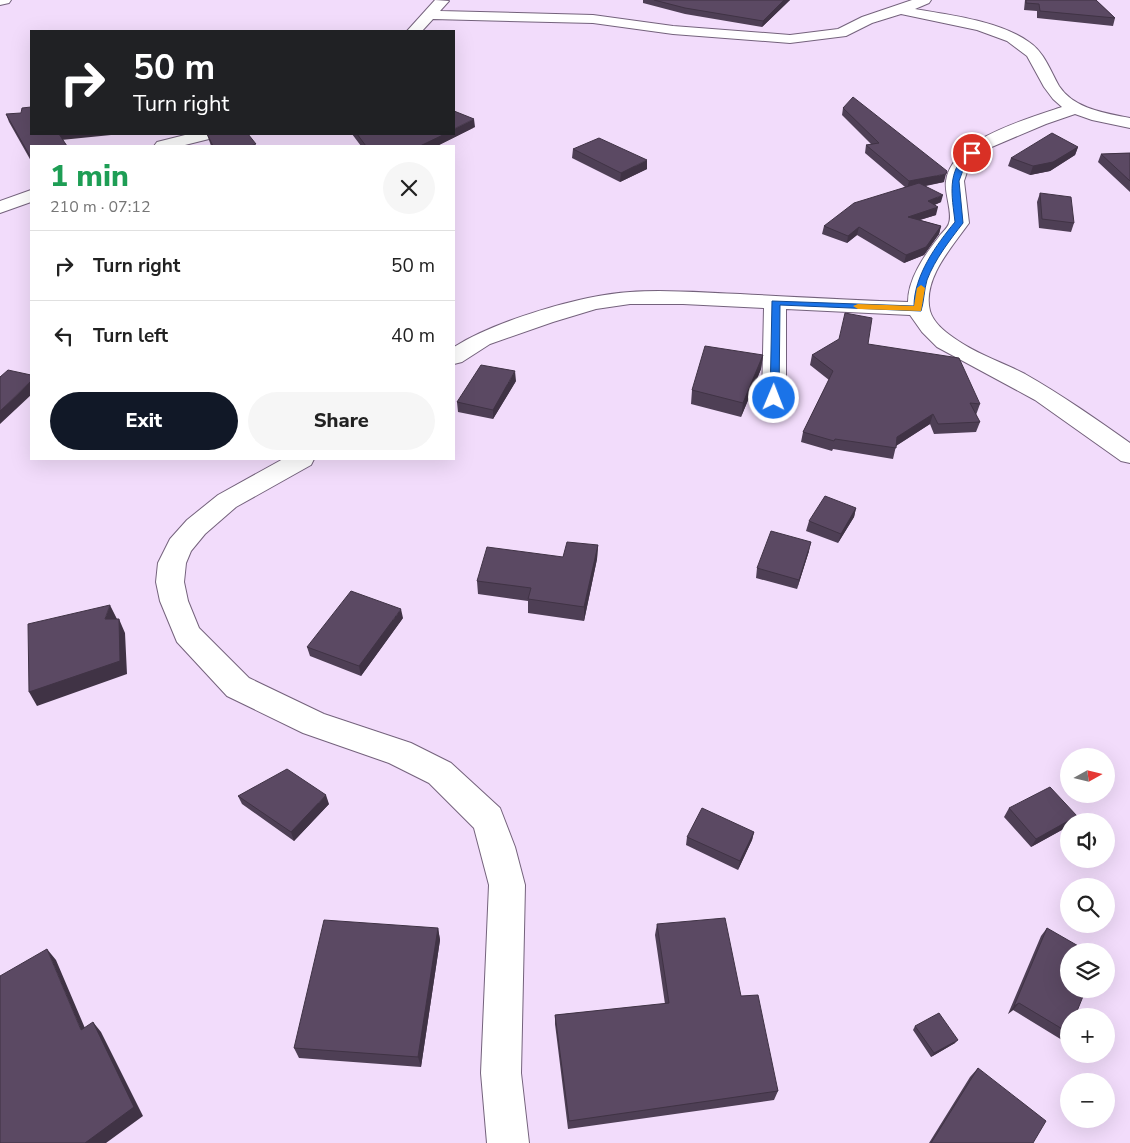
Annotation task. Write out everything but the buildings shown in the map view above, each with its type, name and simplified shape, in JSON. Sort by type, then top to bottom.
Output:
[{"type":"street","points":[[0,1],[4,0]]},
{"type":"street","points":[[415,30],[443,0]]},
{"type":"street","points":[[430,15],[593,19],[673,30],[790,39],[841,33],[872,18],[901,10],[924,0]]},
{"type":"street","points":[[901,10],[1008,35],[1021,42],[1034,53],[1053,89],[1061,98],[1076,108],[1109,119],[1130,123]]},
{"type":"street","points":[[1076,108],[1040,120],[981,145],[962,161],[955,181],[959,223],[945,240],[924,278],[918,298],[918,309],[924,322],[946,342],[1015,377],[1082,420],[1130,455]]},
{"type":"street","points":[[167,145],[203,135]]},
{"type":"street","points":[[0,207],[30,196]]},
{"type":"street","points":[[455,356],[482,339],[545,317],[594,303],[630,298],[683,298],[918,309]]},
{"type":"street","points":[[774,398],[776,303]]},
{"type":"street","points":[[300,460],[227,501],[196,527],[180,546],[172,563],[170,582],[174,601],[187,634],[238,687],[314,724],[400,753],[440,773],[488,819],[498,847],[506,885],[501,1073],[508,1143]]},
{"type":"slow traffic","points":[[858,306],[918,309],[918,298],[921,288]]},
{"type":"route","points":[[774,398],[776,303],[918,309],[918,298],[931,263],[945,240],[959,223],[955,181],[962,161],[972,153]]}]
